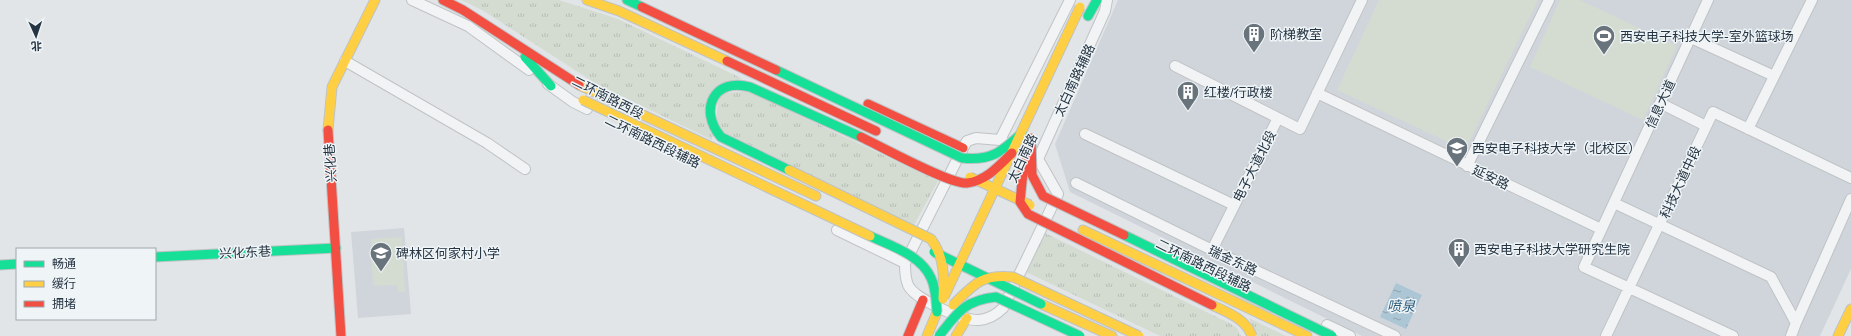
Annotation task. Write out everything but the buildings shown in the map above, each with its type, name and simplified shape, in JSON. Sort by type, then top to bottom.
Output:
[{"type":"main road","name":"兴化巷","points":[[341,336],[328,123],[332,87],[375,0]]},
{"type":"main road","name":"二环南路西段","points":[[443,0],[463,10],[586,89],[823,199]]},
{"type":"main road","points":[[587,0],[619,11],[882,134]]},
{"type":"main road","points":[[627,0],[644,4],[963,148]]},
{"type":"main road","points":[[1087,19],[1097,0]]},
{"type":"main road","points":[[644,4],[962,158],[981,160],[992,158],[1022,133]]},
{"type":"main road","name":"太白南路","points":[[927,336],[1082,4]]},
{"type":"main road","points":[[508,39],[551,86]]},
{"type":"main road","points":[[508,39],[583,100],[906,253],[926,268],[931,274],[934,284],[937,312]]},
{"type":"main road","points":[[943,300],[943,259],[939,249],[931,239],[791,170],[736,145],[713,130],[709,113],[711,102],[719,91],[734,85],[745,85],[767,93],[954,181],[966,183],[981,178],[999,166],[1012,153]]},
{"type":"main road","points":[[767,93],[794,92]]},
{"type":"main road","points":[[794,92],[804,111]]},
{"type":"main road","name":"太白南路","points":[[1001,202],[1033,134],[1030,173],[1035,185],[1043,196],[1332,336]]},
{"type":"main road","points":[[736,145],[758,169],[791,170]]},
{"type":"main road","points":[[1026,147],[1020,202],[1028,214],[1221,310],[1249,327],[1252,336]]},
{"type":"main road","points":[[944,164],[1055,217]]},
{"type":"main road","points":[[1076,226],[1306,336]]},
{"type":"main road","points":[[905,239],[1112,336]]},
{"type":"main road","name":"兴化东巷","points":[[156,257],[336,248]]},
{"type":"main road","points":[[938,336],[975,257]]},
{"type":"main road","points":[[0,265],[16,264]]},
{"type":"main road","points":[[952,305],[980,278],[1009,276],[1036,286],[1139,336]]},
{"type":"main road","points":[[1186,292],[1209,290]]},
{"type":"main road","points":[[1209,290],[1221,310]]},
{"type":"main road","points":[[938,336],[963,307],[971,301],[982,297],[996,297],[1080,336]]},
{"type":"main road","points":[[908,336],[923,300]]},
{"type":"main road","points":[[1838,336],[1851,309]]},
{"type":"main road","points":[[956,336],[967,318]]},
{"type":"street","name":"二环南路西段辅路","points":[[412,0],[468,26],[573,102],[905,263]]},
{"type":"street","points":[[1000,140],[1070,0]]},
{"type":"street","name":"太白南路辅路","points":[[1038,159],[1105,11],[1107,0]]},
{"type":"street","points":[[1317,93],[1362,0]]},
{"type":"street","points":[[1467,166],[1549,0]]},
{"type":"street","name":"信息大道","points":[[1629,288],[1584,267],[1708,0]]},
{"type":"street","points":[[1812,0],[1748,129],[1851,178]]},
{"type":"street","points":[[1691,38],[1774,76]]},
{"type":"street","points":[[345,61],[487,143],[525,169]]},
{"type":"street","points":[[1174,66],[1278,118]]},
{"type":"street","name":"电子大道北段","points":[[1212,250],[1278,118],[1300,129],[1317,93]]},
{"type":"street","name":"延安路","points":[[1317,93],[1601,229]]},
{"type":"street","points":[[1660,103],[1706,126]]},
{"type":"street","name":"科技大道中段","points":[[1606,336],[1660,225],[1712,112],[1748,129]]},
{"type":"street","points":[[1085,134],[1234,205]]},
{"type":"street","points":[[976,138],[1000,140],[1038,159],[1058,194],[1003,308],[995,316],[979,320],[967,318],[923,300],[908,286],[905,263],[967,141],[976,138]]},
{"type":"street","name":"瑞金东路","points":[[1076,183],[1212,250],[1393,335]]},
{"type":"street","name":"二环南路西段辅路","points":[[1058,194],[1350,336]]},
{"type":"street","points":[[1790,336],[1851,199]]},
{"type":"street","points":[[1614,203],[1771,277],[1796,324]]},
{"type":"street","points":[[1629,288],[1733,336]]},
{"type":"street","points":[[1003,308],[1064,336]]},
{"type":"shaded area","name":"西安电子科技大学（北校区）","points":[[1118,0],[1851,0],[1851,269],[1820,336],[1362,336],[1070,192],[1055,144]]},
{"type":"shaded area","name":"碑林区何家村小学","points":[[404,228],[411,314],[358,318],[351,232]]},
{"type":"green space","points":[[461,0],[559,0],[618,19],[743,79],[719,84],[712,140],[595,83],[482,10]]},
{"type":"green space","points":[[1379,0],[1538,0],[1465,150],[1337,90]]},
{"type":"green space","name":"西安电子科技大学-室外篮球场","points":[[1560,0],[1580,0],[1677,46],[1643,120],[1530,67]]},
{"type":"green space","points":[[748,91],[938,181],[914,225],[723,132],[716,123],[718,99],[725,93]]},
{"type":"green space","points":[[1045,233],[1231,324],[1237,328],[1241,336],[1160,336],[1026,272]]},
{"type":"green space","points":[[402,237],[405,292],[398,292],[397,285],[373,286],[371,239]]},
{"type":"green space","points":[[1249,318],[1286,336],[1257,336]]},
{"type":"water","name":"喷泉","points":[[1396,283],[1422,295],[1406,329],[1380,317]]},
{"type":"traffic: fast","points":[[627,0],[642,7]]},
{"type":"traffic: fast","points":[[1088,16],[1097,0]]},
{"type":"traffic: fast","points":[[525,57],[551,86]]},
{"type":"traffic: fast","points":[[776,70],[962,158],[981,158],[995,154],[1022,133]]},
{"type":"traffic: fast","points":[[789,170],[721,137],[714,127],[711,116],[713,98],[719,91],[727,87],[737,85],[750,87],[861,137]]},
{"type":"traffic: fast","points":[[1124,235],[1332,336]]},
{"type":"traffic: fast","points":[[870,236],[905,252],[920,263],[931,278],[934,286],[937,312]]},
{"type":"traffic: fast","points":[[156,257],[336,248]]},
{"type":"traffic: fast","points":[[934,252],[1041,304]]},
{"type":"traffic: fast","points":[[0,265],[16,264]]},
{"type":"traffic: fast","points":[[939,336],[963,309],[977,301],[996,297],[1080,336]]},
{"type":"traffic: slow","points":[[328,130],[332,87],[375,0]]},
{"type":"traffic: slow","points":[[587,0],[619,11],[727,61]]},
{"type":"traffic: slow","points":[[944,297],[1080,7]]},
{"type":"traffic: slow","points":[[579,85],[816,196]]},
{"type":"traffic: slow","points":[[583,100],[870,236]]},
{"type":"traffic: slow","points":[[789,170],[931,239],[939,253],[943,268],[943,299]]},
{"type":"traffic: slow","points":[[970,177],[1030,205]]},
{"type":"traffic: slow","points":[[1083,230],[1307,336]]},
{"type":"traffic: slow","points":[[953,305],[973,286],[985,279],[1002,276],[1013,277],[1139,336]]},
{"type":"traffic: slow","points":[[1041,304],[1112,336]]},
{"type":"traffic: slow","points":[[1212,305],[1230,313],[1241,321],[1252,336]]},
{"type":"traffic: slow","points":[[1838,336],[1851,309]]},
{"type":"traffic: slow","points":[[927,336],[937,312]]},
{"type":"traffic: slow","points":[[956,336],[967,318]]},
{"type":"traffic: jam","points":[[443,0],[463,10],[579,85]]},
{"type":"traffic: jam","points":[[642,7],[776,70]]},
{"type":"traffic: jam","points":[[727,61],[876,131]]},
{"type":"traffic: jam","points":[[868,104],[963,148]]},
{"type":"traffic: jam","points":[[328,130],[341,336]]},
{"type":"traffic: jam","points":[[861,137],[931,172],[959,182],[967,183],[974,182],[986,176],[1012,153]]},
{"type":"traffic: jam","points":[[1031,138],[1032,175],[1043,196],[1124,235]]},
{"type":"traffic: jam","points":[[1024,162],[1020,202],[1028,214],[1212,305]]},
{"type":"traffic: jam","points":[[908,336],[923,300]]},
{"type":"place","name":"阶梯教室","points":[[1254,54]]},
{"type":"place","name":"西安电子科技大学-室外篮球场","points":[[1604,56]]},
{"type":"place","name":"红楼/行政楼","points":[[1188,112]]},
{"type":"place","name":"西安电子科技大学（北校区）","points":[[1457,168]]},
{"type":"place","name":"西安电子科技大学研究生院","points":[[1459,268]]},
{"type":"place","name":"碑林区何家村小学","points":[[381,272]]}]
